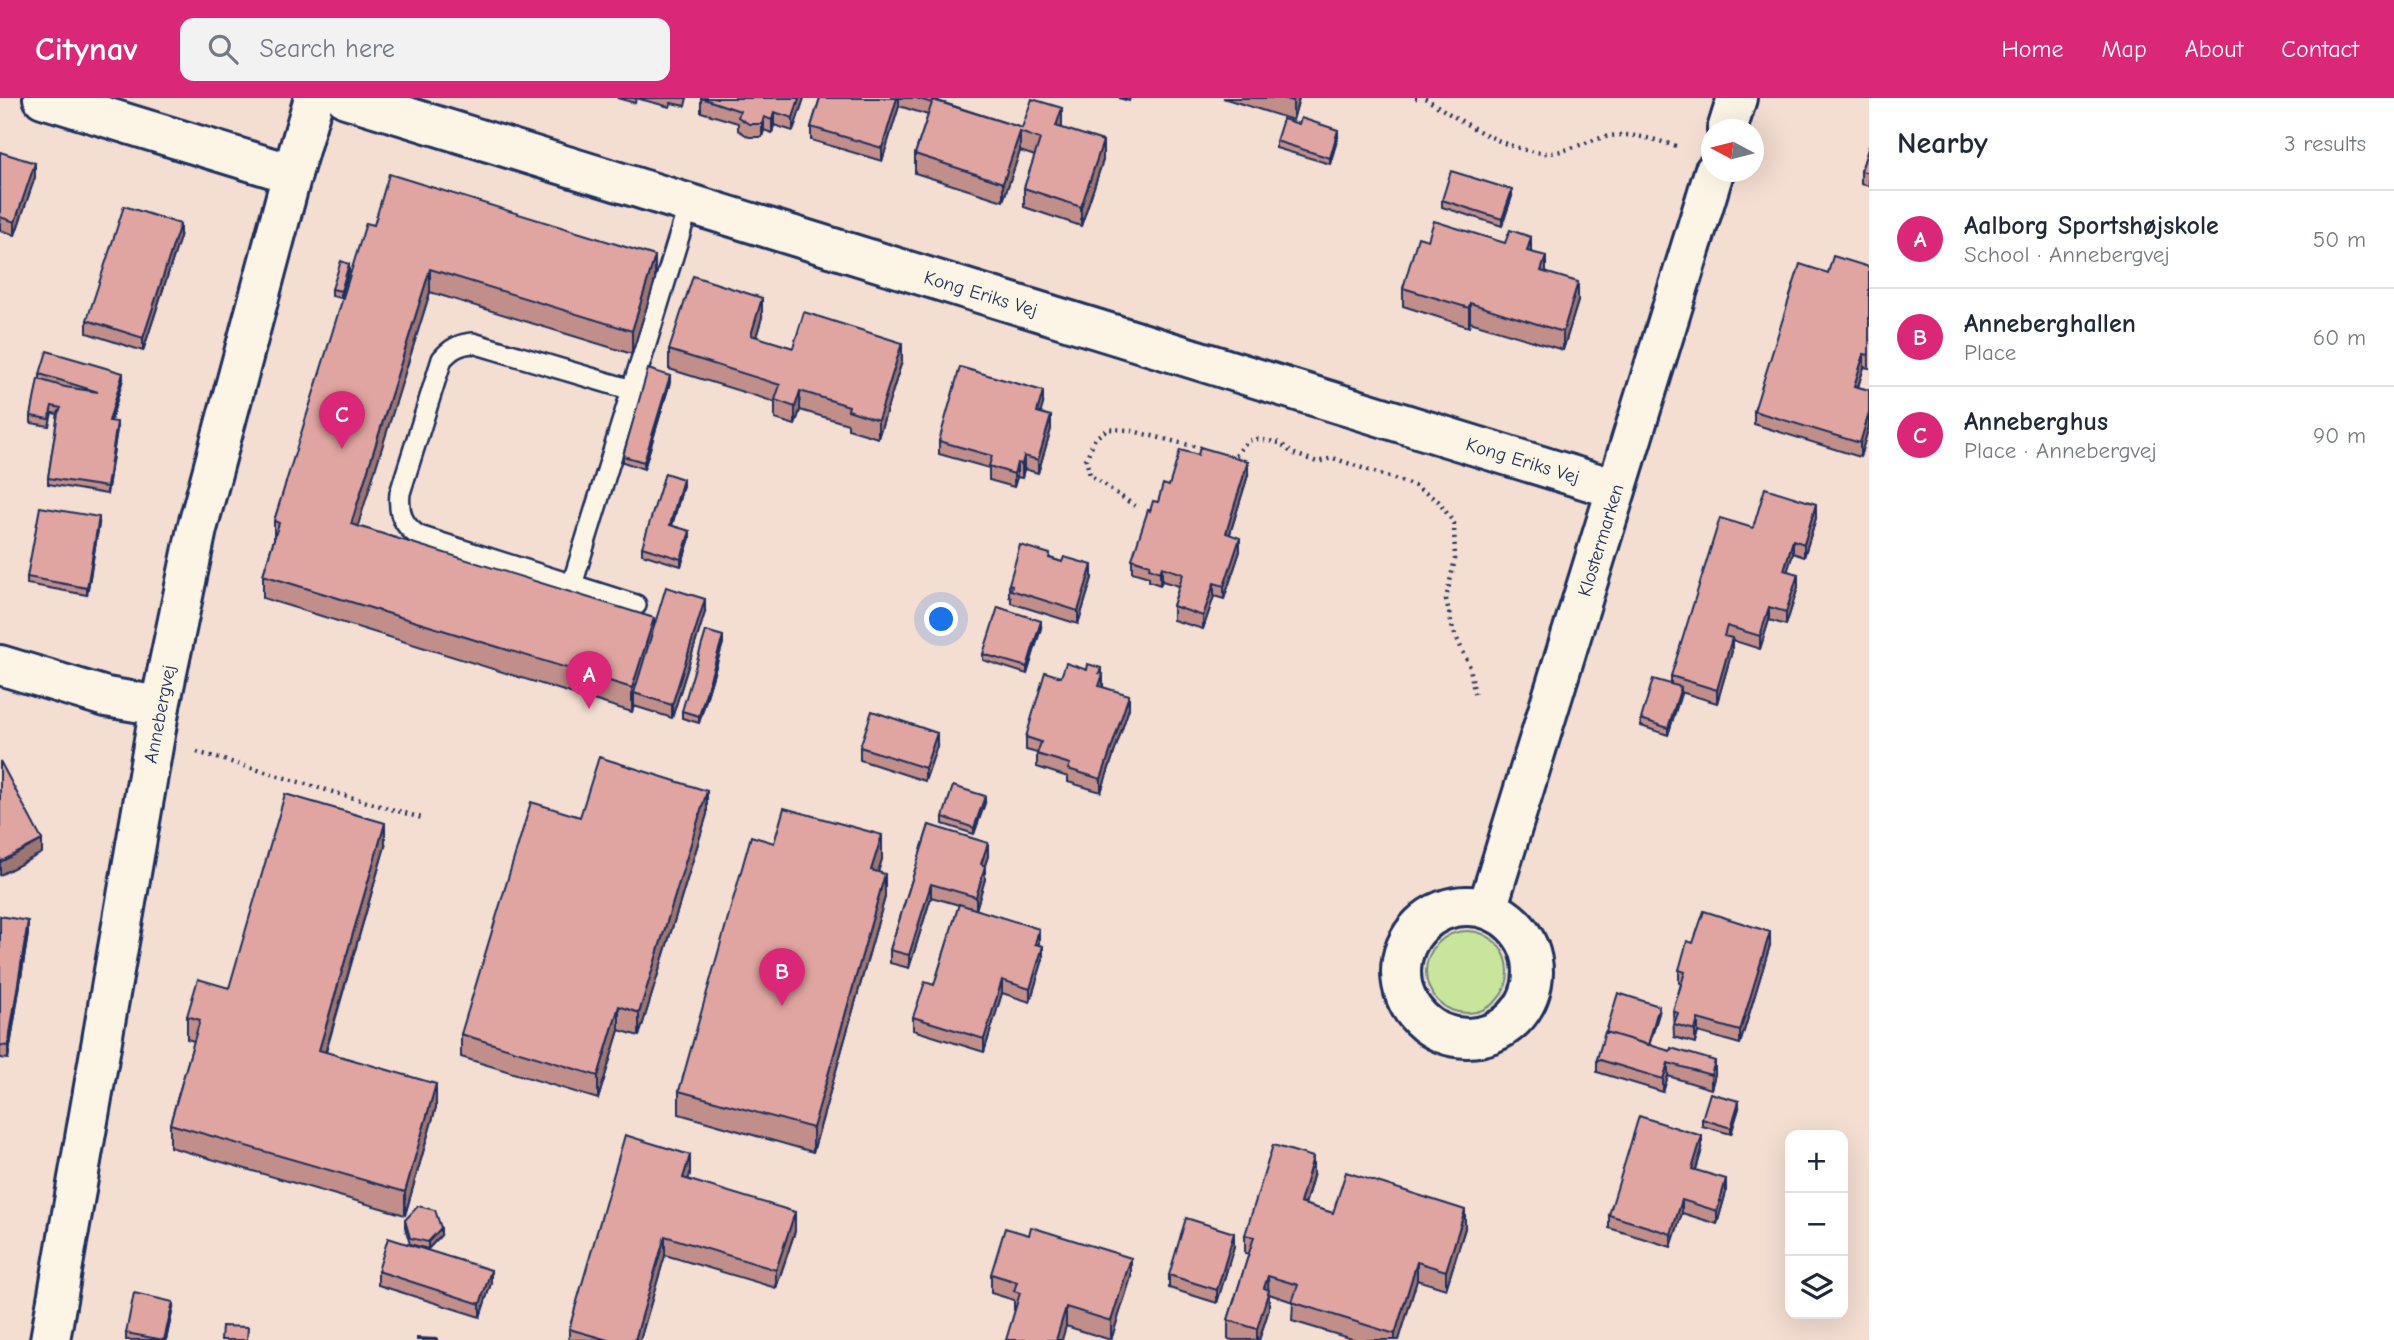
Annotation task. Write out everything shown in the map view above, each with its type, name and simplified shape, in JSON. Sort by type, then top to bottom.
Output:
[{"type":"street","points":[[43,98],[292,174]]},
{"type":"street","name":"Annebergvej","points":[[50,1340],[153,744],[197,529],[314,98]]},
{"type":"street","name":"Kong Eriks Vej","points":[[346,98],[1616,489]]},
{"type":"street","points":[[1730,119],[1737,98]]},
{"type":"street","name":"Klostermarken","points":[[1487,909],[1616,489],[1700,160]]},
{"type":"street","points":[[0,665],[106,697],[160,706]]},
{"type":"lane","points":[[572,585],[690,204]]},
{"type":"lane","points":[[632,390],[473,343],[462,344],[450,350],[442,359],[404,481],[399,507],[402,520],[409,530],[419,536],[636,605]]},
{"type":"path","points":[[1425,98],[1499,140],[1527,150],[1548,153],[1626,134],[1700,160]]},
{"type":"path","points":[[1135,506],[1090,475],[1086,459],[1095,438],[1108,429],[1128,430],[1210,451]]},
{"type":"path","points":[[1222,454],[1234,458],[1247,441],[1258,439],[1280,443],[1304,459],[1317,462],[1333,458],[1415,486],[1438,501],[1454,523],[1455,559],[1446,599],[1453,630],[1470,667],[1475,698]]},
{"type":"path","points":[[153,744],[206,754],[425,819]]},
{"type":"green space","points":[[1459,931],[1475,931],[1490,938],[1501,949],[1508,964],[1505,988],[1496,1001],[1475,1013],[1459,1013],[1444,1006],[1433,995],[1426,980],[1426,964],[1433,949],[1444,938]]},
{"type":"building","points":[[701,98],[799,98],[793,118],[774,112],[772,120],[764,117],[762,124],[749,124],[738,117],[740,111]]},
{"type":"building","points":[[820,98],[897,98],[882,148],[811,127]]},
{"type":"building","points":[[916,98],[936,98],[932,103]]},
{"type":"building","points":[[1032,99],[1062,108],[1056,126],[1103,141],[1081,207],[1024,188],[1040,139],[1020,132],[1003,183],[915,154],[933,100],[1022,128]]},
{"type":"building","points":[[1301,118],[1338,130],[1330,158],[1276,141],[1283,119],[1299,124]]},
{"type":"building","points":[[1869,146],[1869,173],[1861,171]]},
{"type":"building","points":[[0,152],[35,163],[15,222],[0,217]]},
{"type":"building","points":[[1451,171],[1512,190],[1502,219],[1442,200]]},
{"type":"building","points":[[389,174],[655,256],[632,331],[430,269],[351,524],[654,618],[632,688],[263,575],[279,523],[274,521],[366,223],[374,225]]},
{"type":"building","points":[[124,206],[180,224],[143,338],[87,320]]},
{"type":"building","points":[[1434,221],[1505,243],[1510,230],[1531,237],[1527,251],[1546,256],[1541,271],[1578,282],[1563,332],[1470,303],[1469,308],[1403,288],[1418,237],[1428,240]]},
{"type":"building","points":[[1833,256],[1869,267],[1869,355],[1864,354],[1854,386],[1869,390],[1869,413],[1860,443],[1754,411],[1800,264],[1828,273]]},
{"type":"building","points":[[341,261],[349,264],[341,291],[332,289]]},
{"type":"building","points":[[693,276],[762,298],[751,335],[793,348],[804,312],[902,343],[878,420],[848,410],[849,406],[800,391],[795,407],[775,400],[780,385],[669,350]]},
{"type":"building","points":[[47,351],[123,373],[109,421],[117,422],[107,487],[48,478],[61,408],[52,406],[49,419],[31,416],[38,379],[65,387],[98,392],[40,374]]},
{"type":"building","points":[[960,367],[1043,391],[1037,412],[1051,416],[1038,460],[1024,456],[1022,464],[1017,463],[1014,474],[989,466],[992,456],[939,441]]},
{"type":"building","points":[[648,369],[670,376],[644,462],[623,456]]},
{"type":"building","points":[[1200,447],[1248,461],[1226,533],[1240,538],[1224,586],[1214,583],[1203,616],[1173,606],[1183,574],[1162,567],[1160,572],[1149,568],[1150,565],[1132,559],[1148,510],[1150,511],[1153,501],[1158,502],[1163,484],[1169,486],[1180,450],[1198,455]]},
{"type":"building","points":[[665,473],[683,479],[670,525],[690,531],[681,559],[642,547]]},
{"type":"building","points":[[1765,488],[1816,504],[1804,544],[1793,540],[1784,570],[1798,574],[1786,612],[1769,607],[1760,636],[1727,626],[1724,636],[1732,638],[1717,690],[1671,676],[1720,518],[1753,528]]},
{"type":"building","points":[[40,507],[99,517],[87,588],[27,577]]},
{"type":"building","points":[[1020,545],[1050,554],[1049,558],[1062,562],[1064,557],[1092,565],[1078,611],[1011,590],[1012,585],[1009,584]]},
{"type":"building","points":[[666,587],[705,599],[672,705],[634,693]]},
{"type":"building","points":[[998,607],[1041,621],[1027,667],[983,654]]},
{"type":"building","points":[[706,631],[723,636],[699,716],[682,711]]},
{"type":"building","points":[[1066,663],[1087,670],[1088,664],[1101,668],[1099,673],[1103,674],[1099,686],[1129,695],[1101,779],[1068,769],[1070,764],[1037,754],[1041,742],[1026,737],[1045,672],[1061,677]]},
{"type":"building","points":[[1653,679],[1681,687],[1668,728],[1641,719]]},
{"type":"building","points":[[872,711],[937,733],[925,768],[860,747]]},
{"type":"building","points":[[599,757],[707,791],[639,1013],[619,1006],[598,1076],[461,1034],[531,802],[580,817]]},
{"type":"building","points":[[0,761],[42,840],[0,862]]},
{"type":"building","points":[[953,786],[985,796],[974,828],[943,817]]},
{"type":"building","points":[[285,794],[385,823],[319,1050],[436,1084],[405,1192],[170,1124],[200,1020],[187,1016],[198,979],[229,988]]},
{"type":"building","points":[[784,808],[882,835],[871,870],[885,874],[813,1128],[679,1091],[751,836],[774,843]]},
{"type":"building","points":[[929,825],[988,843],[981,864],[985,866],[976,897],[931,884],[909,955],[890,950]]},
{"type":"building","points":[[959,904],[1039,929],[1035,944],[1043,946],[1030,989],[1002,980],[984,1039],[913,1017],[925,982],[934,985]]},
{"type":"building","points":[[1704,911],[1770,932],[1740,1031],[1698,1019],[1695,1030],[1674,1024],[1678,1013],[1673,1011],[1685,972],[1679,970],[1687,941],[1693,943]]},
{"type":"building","points":[[0,916],[28,921],[8,1046],[0,1045]]},
{"type":"building","points":[[1618,993],[1659,1006],[1648,1045],[1606,1032]]},
{"type":"building","points":[[1605,1032],[1715,1061],[1711,1075],[1668,1063],[1663,1079],[1597,1059]]},
{"type":"building","points":[[1710,1093],[1739,1101],[1731,1128],[1702,1119]]},
{"type":"building","points":[[1639,1116],[1702,1136],[1692,1169],[1726,1179],[1717,1211],[1682,1200],[1671,1234],[1609,1215]]},
{"type":"building","points":[[625,1135],[690,1155],[683,1178],[795,1212],[776,1270],[665,1236],[635,1340],[608,1340],[569,1329]]},
{"type":"building","points":[[1273,1145],[1313,1157],[1300,1203],[1333,1213],[1346,1172],[1465,1210],[1446,1271],[1417,1262],[1395,1334],[1292,1302],[1298,1285],[1268,1276],[1264,1288],[1269,1290],[1257,1329],[1228,1320],[1254,1237],[1245,1235]]},
{"type":"building","points":[[418,1206],[435,1210],[441,1228],[428,1242],[410,1238],[405,1220]]},
{"type":"building","points":[[1186,1218],[1234,1233],[1217,1290],[1169,1275]]},
{"type":"building","points":[[1031,1227],[1131,1258],[1111,1321],[1066,1307],[1056,1340],[1006,1340],[1020,1293],[1014,1291],[1017,1282],[991,1274],[1005,1228],[1029,1235]]},
{"type":"building","points":[[388,1238],[491,1270],[480,1304],[378,1271]]},
{"type":"building","points":[[134,1293],[173,1302],[164,1340],[126,1333]]},
{"type":"building","points":[[222,1326],[248,1327],[247,1340],[221,1340]]},
{"type":"place","name":"Anneberghus","points":[[342,449]]},
{"type":"place","name":"Aalborg Sportshøjskole","points":[[589,709]]},
{"type":"place","name":"Anneberghallen","points":[[782,1006]]}]
